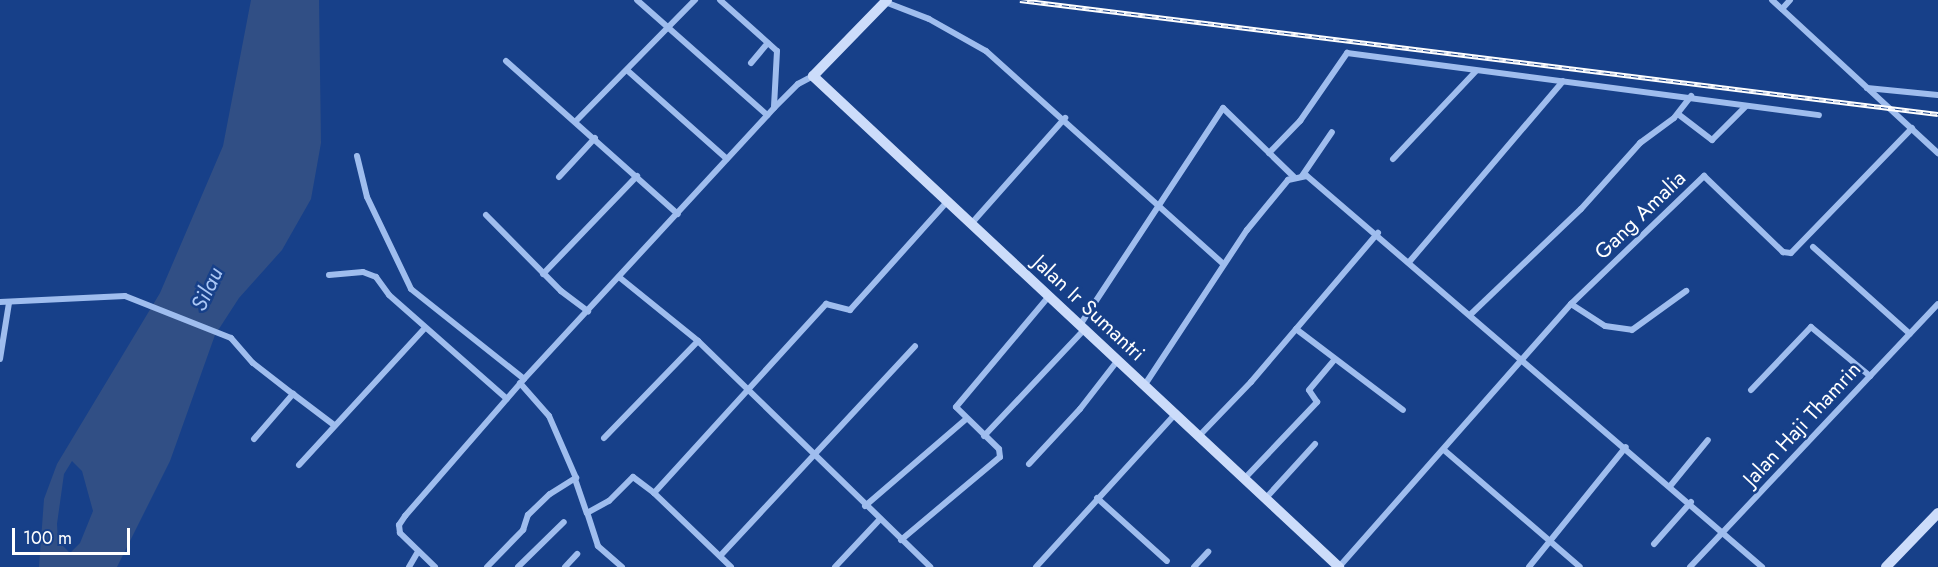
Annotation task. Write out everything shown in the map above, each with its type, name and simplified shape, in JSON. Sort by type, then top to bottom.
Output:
[{"type":"main road","points":[[813,76],[886,1]]},
{"type":"main road","name":"Jalan Ir Sumantri","points":[[813,76],[1339,567]]},
{"type":"main road","points":[[1886,567],[1938,513]]},
{"type":"street","points":[[638,0],[767,116]]},
{"type":"street","points":[[576,121],[695,0]]},
{"type":"street","points":[[720,0],[768,43],[778,55],[774,108]]},
{"type":"street","points":[[1772,0],[1938,153]]},
{"type":"street","points":[[1782,9],[1791,0]]},
{"type":"street","points":[[886,1],[929,19],[986,51],[1065,118],[1222,263]]},
{"type":"street","points":[[751,63],[768,43]]},
{"type":"street","points":[[1269,153],[1300,121],[1347,53],[1691,96],[1819,116]]},
{"type":"street","points":[[506,62],[576,121],[678,214]]},
{"type":"street","points":[[627,70],[727,159]]},
{"type":"street","points":[[1393,159],[1476,70]]},
{"type":"street","points":[[435,567],[417,553],[400,533],[399,525],[522,381],[774,108],[798,84],[813,76]]},
{"type":"street","points":[[1410,261],[1563,81]]},
{"type":"street","points":[[1864,87],[1938,95]]},
{"type":"street","points":[[1471,314],[1581,209],[1640,143],[1678,114],[1691,96]]},
{"type":"street","points":[[1678,114],[1712,140],[1746,106]]},
{"type":"street","points":[[984,436],[1082,327],[1223,108],[1294,177]]},
{"type":"street","points":[[970,224],[1065,118]]},
{"type":"street","name":"Gang Amalia","points":[[1339,567],[1571,304],[1704,176],[1783,252],[1794,251],[1912,128]]},
{"type":"street","points":[[1302,176],[1332,132]]},
{"type":"street","points":[[559,177],[595,138]]},
{"type":"street","points":[[357,156],[367,197],[411,289],[522,381],[549,416],[575,479],[598,546],[622,567]]},
{"type":"street","points":[[543,274],[637,176]]},
{"type":"street","points":[[1144,386],[1222,263],[1294,177],[1302,176],[1313,179],[1691,502],[1762,567]]},
{"type":"street","points":[[654,493],[828,302],[850,309],[947,202]]},
{"type":"street","points":[[486,215],[543,274],[588,311]]},
{"type":"street","points":[[1200,436],[1296,329],[1377,233]]},
{"type":"street","points":[[1813,247],[1910,334]]},
{"type":"street","points":[[329,275],[370,273],[425,328],[507,399]]},
{"type":"street","points":[[619,277],[698,341],[813,456],[930,567]]},
{"type":"street","points":[[1571,304],[1605,326],[1632,330],[1686,291]]},
{"type":"street","points":[[0,302],[114,296],[141,302],[231,338],[253,363],[334,425]]},
{"type":"street","points":[[901,540],[1000,456],[999,449],[966,419],[956,406],[1049,296]]},
{"type":"street","points":[[0,359],[9,303]]},
{"type":"street","name":"Jalan Haji Thamrin","points":[[1690,567],[1938,304]]},
{"type":"street","points":[[1751,390],[1811,327],[1870,376]]},
{"type":"street","points":[[299,465],[425,328]]},
{"type":"street","points":[[1296,329],[1404,410]]},
{"type":"street","points":[[604,438],[698,341]]},
{"type":"street","points":[[722,555],[915,346]]},
{"type":"street","points":[[1245,478],[1317,402],[1309,390],[1335,359]]},
{"type":"street","points":[[1029,464],[1080,409],[1118,360]]},
{"type":"street","points":[[254,439],[293,394]]},
{"type":"street","points":[[1036,567],[1176,414]]},
{"type":"street","points":[[865,506],[966,419]]},
{"type":"street","points":[[1671,485],[1708,440]]},
{"type":"street","points":[[1266,498],[1315,444]]},
{"type":"street","points":[[1530,567],[1626,447]]},
{"type":"street","points":[[1444,450],[1580,567]]},
{"type":"street","points":[[587,513],[609,501],[633,477],[654,493],[722,555],[731,567]]},
{"type":"street","points":[[487,567],[523,530],[536,508],[575,479]]},
{"type":"street","points":[[1097,498],[1167,561]]},
{"type":"street","points":[[1654,544],[1691,502]]},
{"type":"street","points":[[835,567],[880,519]]},
{"type":"street","points":[[519,567],[564,522]]},
{"type":"street","points":[[1194,567],[1208,552]]},
{"type":"street","points":[[409,567],[417,553]]},
{"type":"street","points":[[565,567],[577,554]]},
{"type":"water","name":"Silau","points":[[251,0],[319,0],[321,143],[311,199],[282,250],[239,298],[215,335],[170,461],[117,567],[39,567],[44,499],[57,464],[160,293],[223,146]],"holes":[[[72,461],[82,471],[93,511],[80,543],[70,553],[58,541],[57,524],[64,474]]]},
{"type":"railway","points":[[1020,0],[1938,114]]}]
